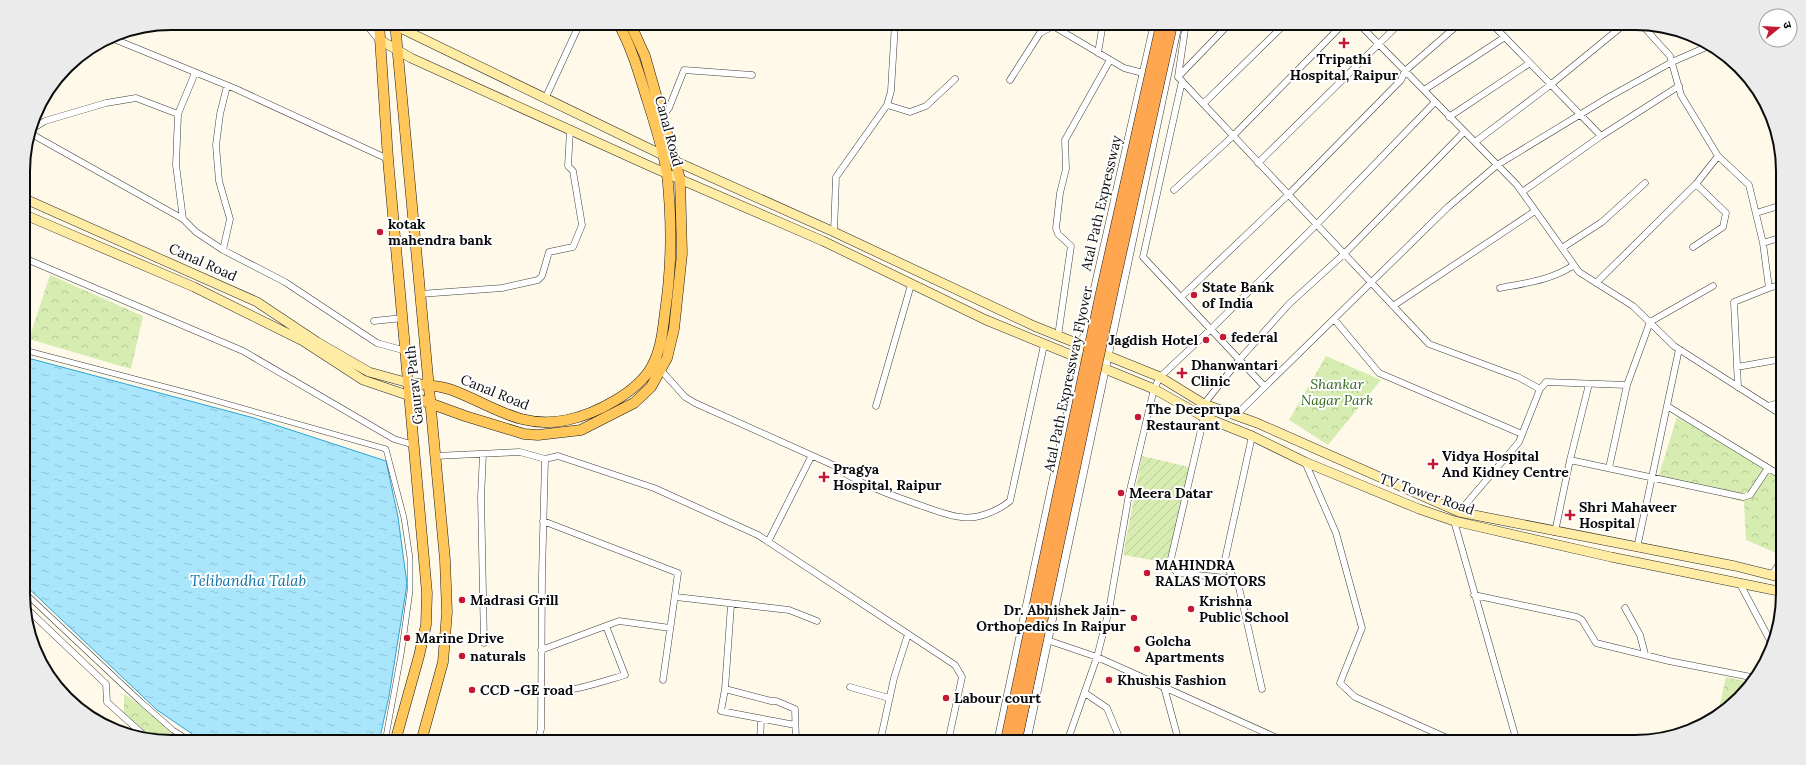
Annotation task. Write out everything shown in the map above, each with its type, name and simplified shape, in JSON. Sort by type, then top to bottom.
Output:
[{"type":"highway","name":"Atal Path Expressway Flyover","points":[[1007,735],[1101,295],[1160,30]]},
{"type":"highway","name":"Atal Path Expressway Flyover","points":[[1017,735],[1113,288],[1170,30]]},
{"type":"main road","points":[[379,30],[388,159],[427,593],[426,625],[397,735]]},
{"type":"main road","name":"Gaurav Path","points":[[394,30],[398,50],[445,560],[447,612],[443,662],[423,735]]},
{"type":"main road","name":"TV Tower Road","points":[[405,30],[663,156],[834,232],[1034,326],[1160,377],[1204,404],[1236,415],[1459,512],[1735,566],[1776,576]]},
{"type":"main road","name":"Canal Road","points":[[30,201],[257,302],[317,342],[369,372],[409,383],[451,390],[515,418],[536,422],[556,422],[569,420],[592,411],[630,392],[657,367],[661,339],[671,256],[666,173],[663,156],[637,64],[621,30]]},
{"type":"main road","points":[[410,396],[465,416],[524,434],[560,433],[581,430],[634,403],[651,387],[657,367],[666,358],[674,329],[682,254],[680,179],[638,30]]},
{"type":"main road","name":"TV Tower Road","points":[[380,40],[398,50],[570,130],[823,241],[912,285],[1028,339],[1044,344],[1154,390],[1204,417],[1252,436],[1305,462],[1419,509],[1454,521],[1611,557],[1776,590]]},
{"type":"main road","name":"Canal Road","points":[[30,217],[194,288],[303,341],[363,380],[410,396]]},
{"type":"main road","points":[[1028,339],[1034,326]]},
{"type":"street","points":[[372,30],[380,40]]},
{"type":"street","points":[[545,99],[577,30]]},
{"type":"street","points":[[834,232],[836,177],[887,105],[890,91],[894,30]]},
{"type":"street","points":[[1010,80],[1040,33],[1044,30]]},
{"type":"street","points":[[1062,30],[1124,68],[1143,73]]},
{"type":"street","points":[[1098,53],[1103,30]]},
{"type":"street","name":"Atal Path Expressway","points":[[999,735],[1079,359],[1153,30]]},
{"type":"street","points":[[1027,735],[1177,30]]},
{"type":"street","points":[[1185,30],[1180,79],[1143,257],[1264,386]]},
{"type":"street","points":[[1180,79],[1224,30]]},
{"type":"street","points":[[1203,104],[1279,30]]},
{"type":"street","points":[[1174,190],[1233,136],[1337,30]]},
{"type":"street","points":[[1365,30],[1522,192],[1579,272],[1633,306],[1679,349],[1776,411]]},
{"type":"street","points":[[1258,163],[1393,30]]},
{"type":"street","points":[[1181,297],[1288,195],[1401,80],[1405,71],[1452,30]]},
{"type":"street","points":[[1498,30],[1601,136]]},
{"type":"street","points":[[1475,142],[1617,30]]},
{"type":"street","points":[[1646,30],[1670,56],[1681,95],[1718,156],[1750,185],[1763,243],[1769,288]]},
{"type":"street","points":[[1424,90],[1505,37]]},
{"type":"street","points":[[118,41],[227,86],[388,159]]},
{"type":"street","points":[[1236,415],[1448,207],[1497,165],[1580,114],[1672,62],[1704,48]]},
{"type":"street","points":[[1058,336],[1071,246],[1058,234],[1056,228],[1060,193],[1066,169],[1065,140],[1110,60]]},
{"type":"street","points":[[1450,117],[1530,63]]},
{"type":"street","points":[[663,116],[669,108],[684,70],[752,75]]},
{"type":"street","points":[[183,219],[176,165],[178,114],[195,73]]},
{"type":"street","points":[[887,105],[910,112],[926,106],[935,100],[955,79]]},
{"type":"street","points":[[1180,79],[1429,344],[1518,378],[1540,389]]},
{"type":"street","points":[[223,250],[230,218],[219,181],[216,145],[220,114],[227,86]]},
{"type":"street","points":[[1522,192],[1601,136],[1679,86]]},
{"type":"street","points":[[37,127],[45,121],[106,103],[136,98],[178,114]]},
{"type":"street","points":[[1069,735],[1097,657],[1109,610],[1129,494],[1154,390],[1160,377],[1210,330],[1316,225],[1435,102]]},
{"type":"street","points":[[420,294],[502,288],[538,280],[542,276],[549,252],[574,247],[582,225],[573,171],[568,166],[570,130]]},
{"type":"street","points":[[1204,404],[1239,360],[1289,304],[1344,254],[1464,132]]},
{"type":"street","points":[[35,136],[68,156],[183,219],[196,232],[223,250],[285,282],[377,343],[406,351]]},
{"type":"street","points":[[1596,283],[1696,184],[1718,156]]},
{"type":"street","points":[[1562,248],[1602,222],[1645,183]]},
{"type":"street","points":[[1693,247],[1723,227],[1726,213],[1696,184]]},
{"type":"street","points":[[1756,213],[1776,207]]},
{"type":"street","points":[[1393,306],[1535,211]]},
{"type":"street","points":[[1763,243],[1776,239]]},
{"type":"street","points":[[30,261],[242,351],[394,439],[414,445]]},
{"type":"street","points":[[1500,288],[1538,282],[1561,274],[1574,265]]},
{"type":"street","points":[[876,406],[912,285]]},
{"type":"street","points":[[1609,468],[1627,385],[1650,322],[1713,286]]},
{"type":"street","points":[[1738,387],[1734,302],[1776,286]]},
{"type":"street","points":[[374,321],[403,318]]},
{"type":"street","points":[[1334,319],[1379,373],[1522,434]]},
{"type":"street","points":[[657,367],[685,397],[695,403],[811,457],[833,465],[847,476],[905,500],[962,518],[976,516],[1003,507],[1010,501],[1044,344]]},
{"type":"street","points":[[1637,548],[1679,349]]},
{"type":"street","points":[[30,352],[199,396],[386,449],[404,518],[410,558],[410,590],[401,655],[386,735]]},
{"type":"street","points":[[1737,367],[1776,360]]},
{"type":"street","points":[[1459,512],[1519,442],[1540,389],[1546,382],[1627,385]]},
{"type":"street","points":[[1555,532],[1570,460],[1589,384]]},
{"type":"street","points":[[1768,406],[1776,404]]},
{"type":"street","points":[[1667,406],[1776,473]]},
{"type":"street","points":[[1204,417],[1170,563],[1177,574],[1236,579]]},
{"type":"street","points":[[1252,436],[1224,564],[1238,582],[1262,689]]},
{"type":"street","points":[[435,456],[520,452],[546,459],[558,456],[654,488],[758,535],[955,665],[962,677],[950,735]]},
{"type":"street","points":[[483,454],[481,497],[484,643]]},
{"type":"street","points":[[768,542],[811,457]]},
{"type":"street","points":[[539,735],[541,729],[543,521],[546,459]]},
{"type":"street","points":[[1570,460],[1652,476],[1743,497],[1750,495],[1768,468]]},
{"type":"street","points":[[1305,462],[1336,533],[1362,628],[1340,683],[1355,697],[1440,735]]},
{"type":"street","points":[[543,521],[678,573],[676,597],[663,680]]},
{"type":"street","points":[[1454,521],[1515,735]]},
{"type":"street","points":[[1772,575],[1776,569]]},
{"type":"street","points":[[1739,582],[1769,639]]},
{"type":"street","points":[[1474,595],[1577,617],[1582,620],[1596,643],[1669,661],[1749,677]]},
{"type":"street","points":[[676,597],[731,605],[745,605],[789,610],[817,622]]},
{"type":"street","points":[[30,598],[141,702],[181,735]]},
{"type":"street","points":[[731,605],[725,689],[721,711],[761,720],[794,725]]},
{"type":"street","points":[[1625,608],[1640,635],[1645,654]]},
{"type":"street","points":[[31,613],[106,684],[107,702],[139,731]]},
{"type":"street","points":[[541,650],[619,621],[670,628]]},
{"type":"street","points":[[541,692],[555,692],[594,685],[625,675],[606,626]]},
{"type":"street","points":[[881,735],[894,678],[908,634]]},
{"type":"street","points":[[1047,640],[1097,657],[1270,735]]},
{"type":"street","points":[[850,687],[889,698]]},
{"type":"street","points":[[1164,687],[1177,735]]},
{"type":"street","points":[[725,689],[771,702],[776,701],[795,709],[795,735]]},
{"type":"street","points":[[1084,693],[1107,708],[1118,735]]},
{"type":"street","points":[[760,735],[761,720]]},
{"type":"green space","points":[[50,275],[143,316],[131,369],[30,339]]},
{"type":"green space","name":"Shankar Nagar Park","points":[[1326,356],[1381,380],[1328,445],[1289,420]]},
{"type":"green space","points":[[1677,417],[1762,465],[1776,475],[1776,553],[1746,540],[1744,502],[1658,478]]},
{"type":"green space","points":[[1142,456],[1189,467],[1170,563],[1123,555]]},
{"type":"green space","points":[[1726,677],[1746,681],[1735,694],[1719,707]]},
{"type":"green space","points":[[124,694],[180,735],[162,735],[140,731],[124,719]]},
{"type":"water","name":"Telibandha Talab","points":[[30,359],[254,418],[386,461],[398,517],[407,584],[389,696],[381,735],[194,735],[157,710],[30,590]]},
{"type":"place","name":"Tripathi Hospital, Raipur","points":[[1344,43]]},
{"type":"place","name":"kotak mahendra bank","points":[[380,232]]},
{"type":"place","name":"State Bank of India","points":[[1194,295]]},
{"type":"place","name":"federal","points":[[1223,337]]},
{"type":"place","name":"Jagdish Hotel","points":[[1206,340]]},
{"type":"place","name":"Dhanwantari Clinic","points":[[1182,373]]},
{"type":"place","name":"The Deeprupa Restaurant","points":[[1138,417]]},
{"type":"place","name":"Vidya Hospital And Kidney Centre","points":[[1433,464]]},
{"type":"place","name":"Pragya Hospital, Raipur","points":[[824,477]]},
{"type":"place","name":"Meera Datar","points":[[1121,493]]},
{"type":"place","name":"Shri Mahaveer Hospital","points":[[1570,515]]},
{"type":"place","name":"MAHINDRA RALAS MOTORS","points":[[1147,573]]},
{"type":"place","name":"Madrasi Grill","points":[[462,600]]},
{"type":"place","name":"Krishna Public School","points":[[1191,609]]},
{"type":"place","name":"Dr. Abhishek Jain- Orthopedics In Raipur","points":[[1134,618]]},
{"type":"place","name":"Marine Drive","points":[[407,638]]},
{"type":"place","name":"Golcha Apartments","points":[[1137,649]]},
{"type":"place","name":"naturals","points":[[462,656]]},
{"type":"place","name":"Khushis Fashion","points":[[1109,680]]},
{"type":"place","name":"CCD -GE road","points":[[472,690]]},
{"type":"place","name":"Labour court","points":[[946,698]]}]
